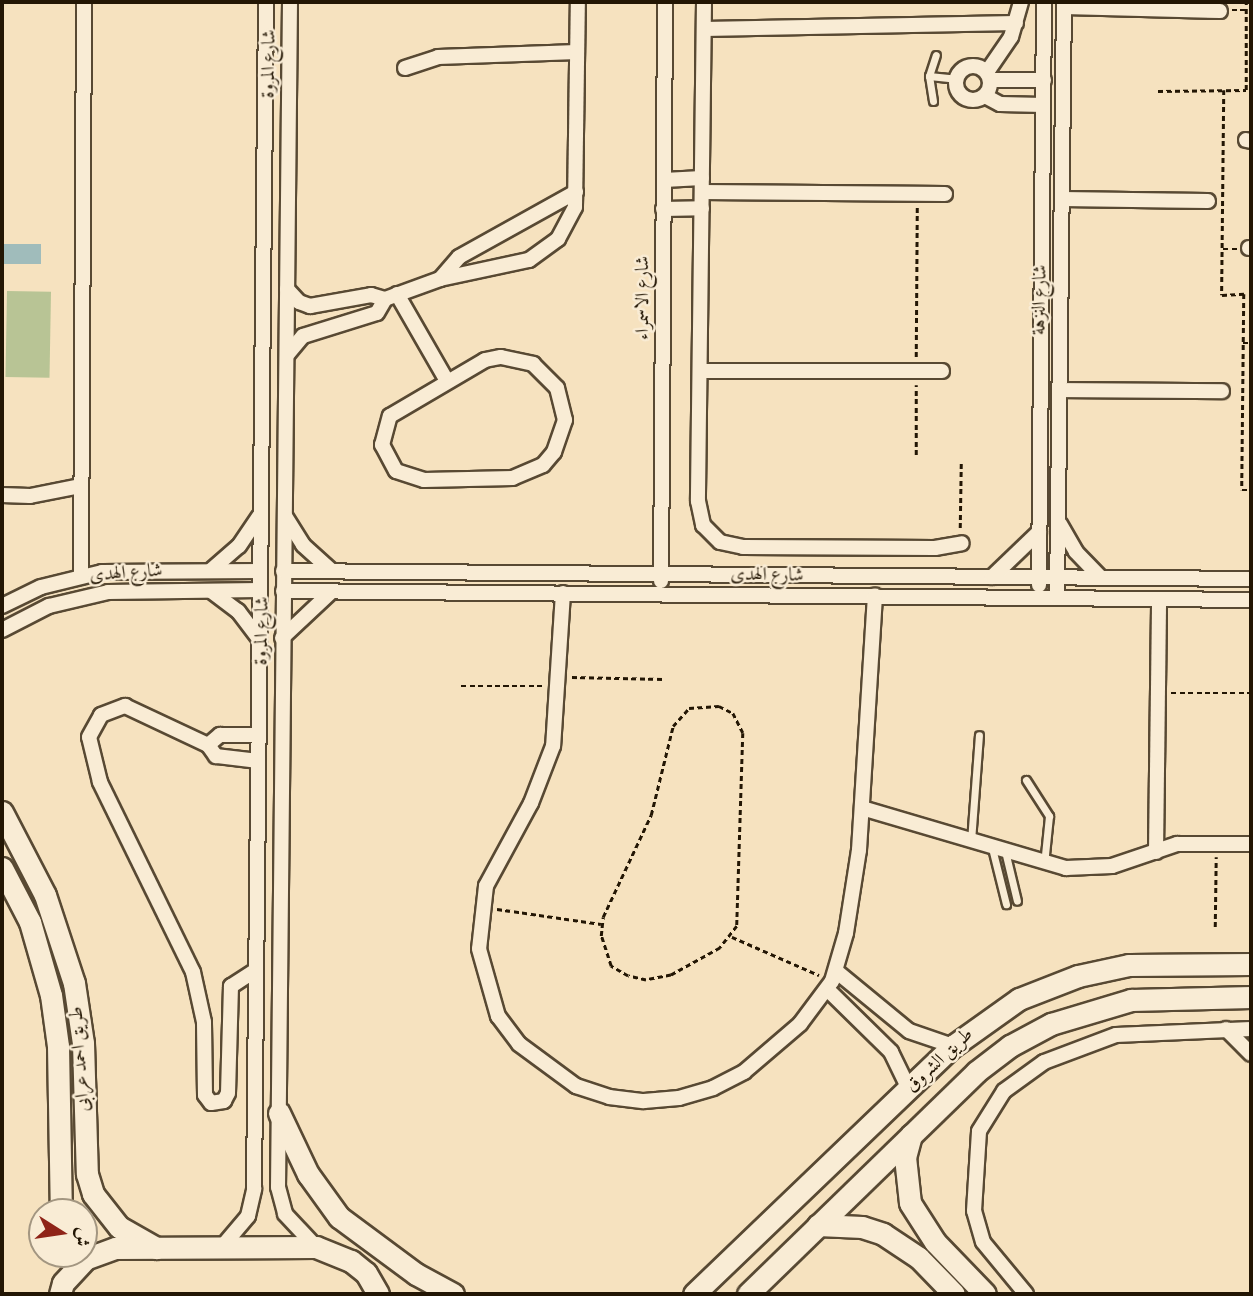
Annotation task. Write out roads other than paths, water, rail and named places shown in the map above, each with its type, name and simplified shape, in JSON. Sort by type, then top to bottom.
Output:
[{"type":"street","points":[[81,576],[84,2]]},
{"type":"street","name":"شارع المروة","points":[[221,1248],[242,1227],[253,1203],[266,2]]},
{"type":"street","name":"شارع المروة","points":[[290,2],[279,1113],[281,1201],[292,1225],[316,1247]]},
{"type":"street","points":[[287,289],[310,306],[371,295],[391,296],[440,279],[511,265],[545,251],[569,224],[576,192],[578,2]]},
{"type":"street","name":"شارع الاسمراء","points":[[660,594],[665,2]]},
{"type":"street","points":[[704,2],[699,513],[720,542],[743,547],[958,544]]},
{"type":"street","points":[[985,96],[988,76],[1016,23],[1021,2]]},
{"type":"street","name":"شارع النزهة","points":[[1039,598],[1044,2]]},
{"type":"street","points":[[1064,5],[1220,11]]},
{"type":"street","name":"شارع النزهة","points":[[1057,598],[1064,5]]},
{"type":"street","points":[[704,29],[1016,23]]},
{"type":"street","points":[[405,68],[438,57],[577,52]]},
{"type":"street","points":[[1043,104],[1000,104],[985,96],[967,99],[959,93],[956,79],[969,66],[988,76],[1044,79]]},
{"type":"street","points":[[664,180],[702,185],[945,194]]},
{"type":"street","points":[[440,279],[458,257],[576,192]]},
{"type":"street","points":[[1062,199],[1208,201]]},
{"type":"street","points":[[663,209],[702,208]]},
{"type":"street","points":[[286,355],[303,336],[377,313],[391,296]]},
{"type":"street","points":[[391,296],[447,381]]},
{"type":"street","points":[[501,357],[533,364],[552,381],[563,404],[564,429],[555,452],[536,469],[513,478],[424,480],[396,471],[382,445],[390,416],[447,381],[485,360],[501,357]]},
{"type":"street","points":[[700,371],[942,371]]},
{"type":"street","points":[[1060,390],[1222,391]]},
{"type":"street","points":[[2,495],[30,496],[81,486]]},
{"type":"street","points":[[284,513],[303,545],[331,570]]},
{"type":"street","points":[[210,571],[239,546],[260,515]]},
{"type":"street","points":[[1058,520],[1076,552],[1101,578]]},
{"type":"street","points":[[992,577],[1018,557],[1039,531]]},
{"type":"street","name":"شارع الهدى","points":[[2,606],[81,576],[260,571]]},
{"type":"street","name":"شارع الهدى","points":[[283,571],[1251,579]]},
{"type":"street","points":[[210,590],[238,611],[259,640]]},
{"type":"street","name":"شارع الهدى","points":[[2,630],[39,610],[88,595],[260,590]]},
{"type":"street","name":"شارع الهدى","points":[[283,591],[1251,600]]},
{"type":"street","points":[[282,638],[304,612],[332,591]]},
{"type":"street","points":[[563,593],[555,736],[544,775],[498,858],[480,907],[479,949],[498,1016],[519,1044],[545,1068],[576,1086],[609,1097],[644,1101],[713,1088],[744,1072],[800,1024],[832,980],[854,892],[875,596]]},
{"type":"street","points":[[1156,852],[1159,599]]},
{"type":"street","points":[[256,970],[236,980],[229,990],[228,1093],[224,1101],[211,1103],[205,1095],[204,1022],[198,988],[100,782],[89,737],[102,715],[125,706],[138,708],[208,745],[216,756],[258,761]]},
{"type":"street","points":[[208,745],[220,734],[258,735]]},
{"type":"street","points":[[862,808],[1044,864],[1101,867],[1177,844],[1251,844]]},
{"type":"street","name":"طريق احمد عرابى","points":[[2,812],[45,895],[66,953],[80,1013],[87,1174],[93,1194],[119,1227],[156,1248]]},
{"type":"street","name":"طريق احمد عرابى","points":[[2,867],[30,922],[46,970],[55,1020],[61,1198]]},
{"type":"street","name":"طريق الشروق","points":[[694,1294],[953,1046],[1019,999],[1096,971],[1151,963],[1251,964]]},
{"type":"street","points":[[832,980],[909,1031],[953,1046]]},
{"type":"street","points":[[832,980],[891,1052],[909,1089]]},
{"type":"street","name":"طريق الشروق","points":[[748,1294],[976,1072],[1051,1024],[1131,1000],[1251,997]]},
{"type":"street","points":[[1226,1029],[1251,1054]]},
{"type":"street","points":[[1026,1294],[992,1255],[977,1227],[975,1154],[989,1110],[1022,1076],[1091,1042],[1142,1031],[1251,1029]]},
{"type":"street","points":[[59,1093],[84,1093]]},
{"type":"street","points":[[279,1113],[308,1174],[339,1217],[416,1274],[453,1294]]},
{"type":"street","points":[[911,1135],[905,1157],[910,1203],[935,1242],[985,1294]]},
{"type":"street","points":[[818,1226],[873,1230],[919,1258],[954,1294]]},
{"type":"street","points":[[919,1258],[935,1242]]},
{"type":"street","points":[[61,1289],[72,1269],[100,1251],[316,1247],[351,1261],[381,1292]]},
{"type":"street","points":[[744,1249],[769,1274]]},
{"type":"street","points":[[61,1289],[62,1268]]},
{"type":"lane","points":[[933,101],[929,76],[936,55]]},
{"type":"lane","points":[[929,76],[956,79]]},
{"type":"lane","points":[[971,841],[979,735]]},
{"type":"lane","points":[[1026,780],[1049,816],[1044,864]]},
{"type":"lane","points":[[998,850],[1017,901]]},
{"type":"lane","points":[[998,850],[1006,904]]},
{"type":"water","points":[[2,244],[41,244],[41,264],[2,264]]}]
